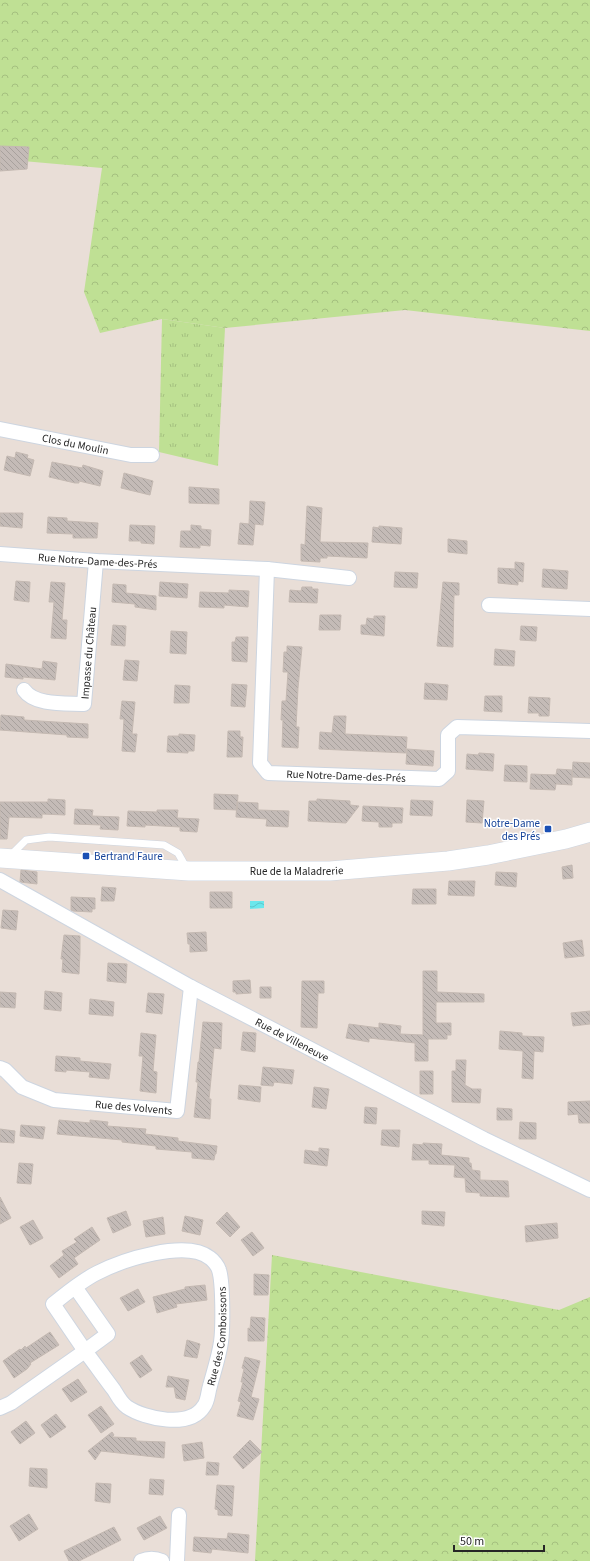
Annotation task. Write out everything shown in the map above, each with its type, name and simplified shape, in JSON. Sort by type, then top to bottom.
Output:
[{"type":"main road","name":"Rue de la Maladrerie","points":[[3,859],[188,871],[330,871],[488,855],[566,839],[590,832]]},
{"type":"street","name":"Clos du Moulin","points":[[0,429],[131,454],[152,455]]},
{"type":"street","name":"Rue Notre-Dame-des-Prés","points":[[0,554],[96,561],[267,569],[349,578]]},
{"type":"street","name":"Impasse du Château","points":[[24,690],[28,696],[40,701],[84,704],[96,561]]},
{"type":"street","name":"Rue Notre-Dame-des-Prés","points":[[267,569],[260,763],[268,773],[439,779],[448,771],[448,735],[457,727],[590,731]]},
{"type":"street","points":[[489,605],[590,609]]},
{"type":"street","name":"Rue de Villeneuve","points":[[0,880],[191,987],[484,1139],[590,1190]]},
{"type":"street","name":"Rue des Volvents","points":[[0,1068],[5,1070],[22,1087],[54,1100],[177,1112],[191,987]]},
{"type":"street","name":"Rue des Comboissons","points":[[185,1250],[204,1254],[211,1258],[219,1269],[222,1285],[222,1342],[204,1406],[195,1414],[184,1419],[170,1420],[142,1415],[125,1406],[85,1351],[53,1304],[96,1273],[119,1263],[151,1254],[185,1250]]},
{"type":"street","points":[[0,1408],[11,1403],[108,1334],[75,1287]]},
{"type":"street","points":[[177,1561],[179,1515]]},
{"type":"street","points":[[142,1561],[145,1559],[156,1559],[162,1561]]},
{"type":"green space","points":[[0,0],[590,0],[590,331],[405,310],[225,328],[162,319],[100,333],[84,292],[102,168],[0,159]]},
{"type":"green space","points":[[162,319],[225,328],[218,466],[159,452]]},
{"type":"green space","points":[[272,1255],[559,1310],[590,1297],[590,1561],[255,1561]]},
{"type":"water","points":[[250,901],[264,901],[264,908],[250,909]]},
{"type":"building","points":[[0,146],[29,147],[27,169],[0,171]]},
{"type":"building","points":[[16,452],[28,455],[27,458],[34,460],[30,476],[4,470],[7,456],[15,458]]},
{"type":"building","points":[[52,462],[82,468],[83,465],[103,471],[100,486],[79,481],[79,483],[75,483],[49,477]]},
{"type":"building","points":[[124,473],[153,481],[150,495],[121,488]]},
{"type":"building","points":[[189,487],[219,489],[219,504],[189,503]]},
{"type":"building","points":[[250,501],[265,502],[263,525],[255,524],[253,545],[238,544],[240,523],[249,524]]},
{"type":"building","points":[[307,506],[322,508],[320,542],[368,543],[367,558],[327,556],[327,558],[320,558],[320,562],[301,561],[301,544],[305,545]]},
{"type":"building","points":[[0,513],[23,513],[22,528],[0,526]]},
{"type":"building","points":[[48,517],[67,518],[67,521],[98,523],[97,538],[73,538],[73,534],[47,533]]},
{"type":"building","points":[[130,525],[155,526],[154,544],[141,543],[141,541],[129,541]]},
{"type":"building","points":[[191,525],[201,526],[201,529],[211,530],[210,546],[200,545],[200,548],[180,547],[181,531],[191,531]]},
{"type":"building","points":[[379,526],[402,528],[401,544],[372,542],[373,527],[379,528]]},
{"type":"building","points":[[448,539],[467,541],[467,554],[448,552]]},
{"type":"building","points":[[515,562],[524,563],[523,582],[518,581],[518,585],[498,583],[498,568],[515,569]]},
{"type":"building","points":[[543,569],[568,571],[567,589],[542,587]]},
{"type":"building","points":[[395,572],[418,573],[417,588],[394,587]]},
{"type":"building","points":[[16,581],[30,582],[29,602],[14,600]]},
{"type":"building","points":[[51,582],[65,583],[62,620],[67,620],[66,639],[51,638],[54,602],[49,602]]},
{"type":"building","points":[[160,582],[188,584],[187,598],[159,596]]},
{"type":"building","points":[[443,582],[459,583],[459,595],[454,595],[453,647],[437,646]]},
{"type":"building","points":[[113,584],[126,585],[126,593],[156,596],[156,610],[135,607],[135,604],[112,602]]},
{"type":"building","points":[[302,587],[312,587],[312,589],[318,589],[317,603],[289,602],[290,590],[301,591]]},
{"type":"building","points":[[229,590],[249,591],[248,607],[224,605],[224,608],[199,607],[200,592],[229,593]]},
{"type":"building","points":[[320,615],[341,615],[340,630],[319,630]]},
{"type":"building","points":[[374,616],[385,616],[384,636],[361,634],[361,625],[366,625],[367,618],[374,619]]},
{"type":"building","points":[[113,625],[126,626],[125,646],[111,645]]},
{"type":"building","points":[[521,626],[537,627],[536,641],[520,640]]},
{"type":"building","points":[[171,631],[187,632],[186,654],[170,653]]},
{"type":"building","points":[[236,637],[248,637],[247,662],[232,661],[232,642],[235,642]]},
{"type":"building","points":[[287,646],[302,647],[296,727],[299,727],[298,748],[282,747],[282,701],[286,701],[288,672],[283,672],[284,652],[287,652]]},
{"type":"building","points":[[495,649],[515,651],[514,666],[494,665]]},
{"type":"building","points":[[125,660],[139,661],[137,681],[123,680]]},
{"type":"building","points":[[43,661],[57,663],[55,680],[5,677],[6,664],[42,669]]},
{"type":"building","points":[[425,683],[448,685],[447,700],[424,699]]},
{"type":"building","points":[[232,684],[247,685],[245,707],[231,706]]},
{"type":"building","points":[[175,685],[190,686],[189,703],[174,703]]},
{"type":"building","points":[[485,696],[502,696],[502,712],[484,711]]},
{"type":"building","points":[[529,697],[550,698],[549,716],[539,716],[539,713],[528,713]]},
{"type":"building","points":[[122,701],[135,702],[132,734],[137,734],[135,752],[122,751],[124,719],[120,719]]},
{"type":"building","points":[[1,715],[24,717],[24,720],[88,724],[88,738],[0,730]]},
{"type":"building","points":[[334,716],[346,716],[345,734],[407,737],[406,753],[319,749],[320,732],[332,733]]},
{"type":"building","points":[[228,731],[240,731],[240,737],[243,737],[242,757],[227,757]]},
{"type":"building","points":[[179,734],[195,735],[194,751],[188,751],[188,753],[167,752],[168,736],[179,736]]},
{"type":"building","points":[[407,749],[434,751],[433,766],[406,764]]},
{"type":"building","points":[[479,753],[494,754],[493,771],[466,769],[467,754],[478,755]]},
{"type":"building","points":[[573,762],[590,763],[590,778],[572,777]]},
{"type":"building","points":[[505,765],[527,766],[527,782],[504,781]]},
{"type":"building","points":[[557,769],[572,770],[572,785],[556,784],[555,790],[530,789],[531,774],[556,775]]},
{"type":"building","points":[[214,794],[238,795],[237,810],[214,809]]},
{"type":"building","points":[[48,799],[65,800],[65,815],[42,814],[42,818],[9,817],[7,839],[0,839],[0,802],[48,802]]},
{"type":"building","points":[[317,799],[350,801],[350,805],[359,806],[346,823],[308,821],[309,801],[317,801]]},
{"type":"building","points":[[411,800],[433,801],[432,816],[410,815]]},
{"type":"building","points":[[467,800],[484,801],[482,823],[466,822]]},
{"type":"building","points":[[237,802],[258,803],[258,810],[289,811],[288,827],[266,826],[267,819],[236,817]]},
{"type":"building","points":[[363,806],[403,808],[402,823],[392,823],[392,827],[379,827],[379,822],[362,821]]},
{"type":"building","points":[[75,809],[93,810],[92,816],[119,817],[118,830],[100,829],[101,825],[74,824]]},
{"type":"building","points":[[157,810],[178,810],[177,818],[199,819],[197,832],[180,831],[180,827],[145,825],[145,827],[127,826],[128,811],[157,812]]},
{"type":"building","points":[[572,865],[573,878],[563,879],[562,867]]},
{"type":"building","points":[[21,870],[37,872],[37,884],[20,882]]},
{"type":"building","points":[[496,872],[517,873],[516,887],[495,885]]},
{"type":"building","points":[[449,881],[475,881],[474,896],[448,895]]},
{"type":"building","points":[[102,887],[116,888],[114,901],[101,901]]},
{"type":"building","points":[[413,889],[436,889],[436,904],[412,904]]},
{"type":"building","points":[[210,892],[232,892],[232,908],[210,908]]},
{"type":"building","points":[[71,897],[95,898],[95,909],[92,909],[92,912],[71,910]]},
{"type":"building","points":[[3,910],[18,911],[16,930],[1,928]]},
{"type":"building","points":[[206,932],[207,951],[190,952],[190,944],[188,944],[187,933]]},
{"type":"building","points":[[64,935],[80,936],[79,974],[62,972],[63,959],[61,959]]},
{"type":"building","points":[[582,940],[584,956],[565,958],[563,943]]},
{"type":"building","points":[[108,963],[127,964],[126,983],[107,981]]},
{"type":"building","points":[[423,971],[437,971],[437,992],[484,994],[484,1002],[436,1002],[436,1023],[451,1023],[451,1035],[447,1035],[447,1039],[428,1039],[428,1061],[415,1061],[415,1043],[369,1038],[369,1042],[346,1038],[349,1024],[379,1028],[379,1023],[401,1026],[400,1034],[423,1035]]},
{"type":"building","points":[[250,980],[251,993],[236,994],[236,992],[233,992],[233,981]]},
{"type":"building","points":[[302,981],[324,981],[324,993],[318,993],[317,1028],[301,1027]]},
{"type":"building","points":[[260,987],[271,987],[271,998],[260,998]]},
{"type":"building","points":[[45,991],[62,993],[61,1011],[44,1009]]},
{"type":"building","points":[[0,992],[16,993],[15,1008],[0,1007]]},
{"type":"building","points":[[148,993],[164,994],[162,1014],[146,1012]]},
{"type":"building","points":[[90,999],[114,1002],[113,1016],[89,1014]]},
{"type":"building","points":[[590,1011],[590,1024],[573,1026],[571,1013]]},
{"type":"building","points":[[203,1022],[222,1023],[221,1049],[214,1048],[209,1099],[211,1099],[210,1119],[194,1117],[198,1082],[196,1082]]},
{"type":"building","points":[[500,1031],[522,1033],[522,1036],[544,1037],[543,1052],[534,1051],[533,1079],[522,1078],[523,1051],[499,1049]]},
{"type":"building","points":[[243,1032],[256,1033],[255,1052],[241,1050]]},
{"type":"building","points":[[141,1033],[156,1035],[153,1071],[157,1072],[156,1093],[140,1091],[143,1056],[139,1056]]},
{"type":"building","points":[[56,1056],[80,1058],[80,1061],[111,1064],[109,1079],[89,1077],[90,1072],[66,1070],[66,1072],[55,1071]]},
{"type":"building","points":[[456,1060],[466,1060],[465,1085],[472,1089],[481,1089],[480,1103],[452,1102],[452,1071],[456,1071]]},
{"type":"building","points":[[263,1067],[294,1070],[292,1084],[274,1082],[273,1086],[261,1085]]},
{"type":"building","points":[[420,1071],[433,1071],[433,1094],[420,1094]]},
{"type":"building","points":[[239,1085],[261,1087],[260,1102],[238,1099]]},
{"type":"building","points":[[314,1087],[329,1089],[326,1109],[312,1107]]},
{"type":"building","points":[[590,1101],[590,1123],[579,1123],[578,1114],[568,1115],[568,1102]]},
{"type":"building","points":[[365,1107],[377,1108],[376,1124],[364,1123]]},
{"type":"building","points":[[497,1108],[512,1109],[512,1120],[497,1120]]},
{"type":"building","points":[[59,1120],[90,1123],[90,1120],[108,1122],[107,1126],[146,1129],[145,1134],[178,1138],[178,1141],[217,1146],[216,1154],[214,1160],[192,1158],[192,1152],[156,1149],[156,1146],[122,1142],[122,1140],[57,1134]]},
{"type":"building","points":[[520,1122],[536,1123],[536,1139],[519,1139]]},
{"type":"building","points":[[21,1125],[45,1127],[43,1139],[20,1136]]},
{"type":"building","points":[[0,1129],[15,1131],[14,1143],[0,1142]]},
{"type":"building","points":[[382,1130],[400,1130],[399,1147],[381,1145]]},
{"type":"building","points":[[423,1143],[442,1144],[441,1155],[469,1158],[469,1163],[471,1163],[472,1170],[480,1171],[480,1180],[508,1181],[509,1197],[480,1196],[480,1193],[466,1192],[465,1178],[454,1177],[455,1165],[429,1164],[429,1160],[412,1160],[413,1144],[423,1145]]},
{"type":"building","points":[[319,1148],[329,1149],[327,1166],[304,1163],[305,1150],[319,1152]]},
{"type":"building","points":[[19,1163],[33,1164],[31,1184],[17,1183]]},
{"type":"building","points":[[0,1197],[11,1218],[0,1224]]},
{"type":"building","points":[[126,1211],[131,1225],[113,1233],[107,1218]]},
{"type":"building","points":[[422,1211],[445,1212],[444,1226],[422,1224]]},
{"type":"building","points":[[227,1212],[240,1227],[230,1237],[216,1223]]},
{"type":"building","points":[[185,1216],[203,1220],[200,1235],[182,1231]]},
{"type":"building","points":[[163,1217],[165,1234],[146,1237],[143,1221]]},
{"type":"building","points":[[33,1220],[43,1238],[30,1245],[20,1227]]},
{"type":"building","points":[[557,1223],[558,1238],[526,1242],[525,1226]]},
{"type":"building","points":[[92,1227],[100,1240],[74,1258],[78,1264],[59,1278],[50,1266],[64,1255],[62,1251],[77,1242],[74,1239]]},
{"type":"building","points":[[252,1232],[264,1248],[253,1256],[241,1240]]},
{"type":"building","points":[[254,1274],[269,1275],[268,1295],[254,1295]]},
{"type":"building","points":[[205,1285],[207,1300],[176,1304],[177,1307],[157,1313],[153,1297],[185,1289],[185,1287]]},
{"type":"building","points":[[138,1289],[145,1302],[128,1311],[120,1298]]},
{"type":"building","points":[[251,1317],[265,1318],[264,1341],[248,1341],[248,1328],[250,1329]]},
{"type":"building","points":[[50,1332],[59,1345],[30,1363],[31,1364],[27,1369],[14,1378],[3,1361],[20,1349],[21,1350],[25,1346],[26,1348]]},
{"type":"building","points":[[187,1340],[200,1344],[197,1358],[184,1356]]},
{"type":"building","points":[[142,1355],[152,1370],[140,1378],[130,1363]]},
{"type":"building","points":[[245,1357],[260,1361],[251,1397],[259,1399],[253,1420],[237,1416],[241,1402],[238,1401],[243,1382],[241,1382],[244,1369],[242,1368]]},
{"type":"building","points":[[168,1376],[189,1380],[185,1400],[176,1398],[174,1387],[166,1387]]},
{"type":"building","points":[[78,1379],[87,1392],[71,1402],[62,1389]]},
{"type":"building","points":[[101,1406],[114,1424],[101,1433],[88,1415]]},
{"type":"building","points":[[56,1414],[66,1427],[50,1438],[41,1425]]},
{"type":"building","points":[[26,1421],[35,1433],[20,1444],[11,1432]]},
{"type":"building","points":[[112,1432],[114,1435],[112,1437],[136,1438],[136,1441],[165,1442],[164,1458],[101,1451],[95,1460],[88,1451]]},
{"type":"building","points":[[250,1440],[262,1452],[243,1469],[233,1457]]},
{"type":"building","points":[[202,1442],[204,1458],[184,1461],[182,1445]]},
{"type":"building","points":[[207,1462],[219,1463],[218,1475],[206,1475]]},
{"type":"building","points":[[30,1468],[47,1469],[47,1488],[29,1486]]},
{"type":"building","points":[[150,1479],[164,1480],[163,1495],[149,1494]]},
{"type":"building","points":[[96,1483],[111,1484],[110,1503],[95,1501]]},
{"type":"building","points":[[217,1485],[234,1486],[232,1516],[218,1515],[218,1510],[215,1509]]},
{"type":"building","points":[[29,1514],[38,1529],[19,1541],[10,1526]]},
{"type":"building","points":[[160,1516],[167,1528],[144,1540],[137,1528]]},
{"type":"building","points":[[114,1527],[121,1540],[79,1561],[69,1561],[64,1551]]},
{"type":"building","points":[[228,1533],[249,1535],[248,1553],[212,1549],[211,1553],[193,1551],[194,1537],[227,1539]]},
{"type":"place","name":"Notre-Dame des Prés","points":[[548,829]]},
{"type":"place","name":"Bertrand Faure","points":[[86,856]]}]
